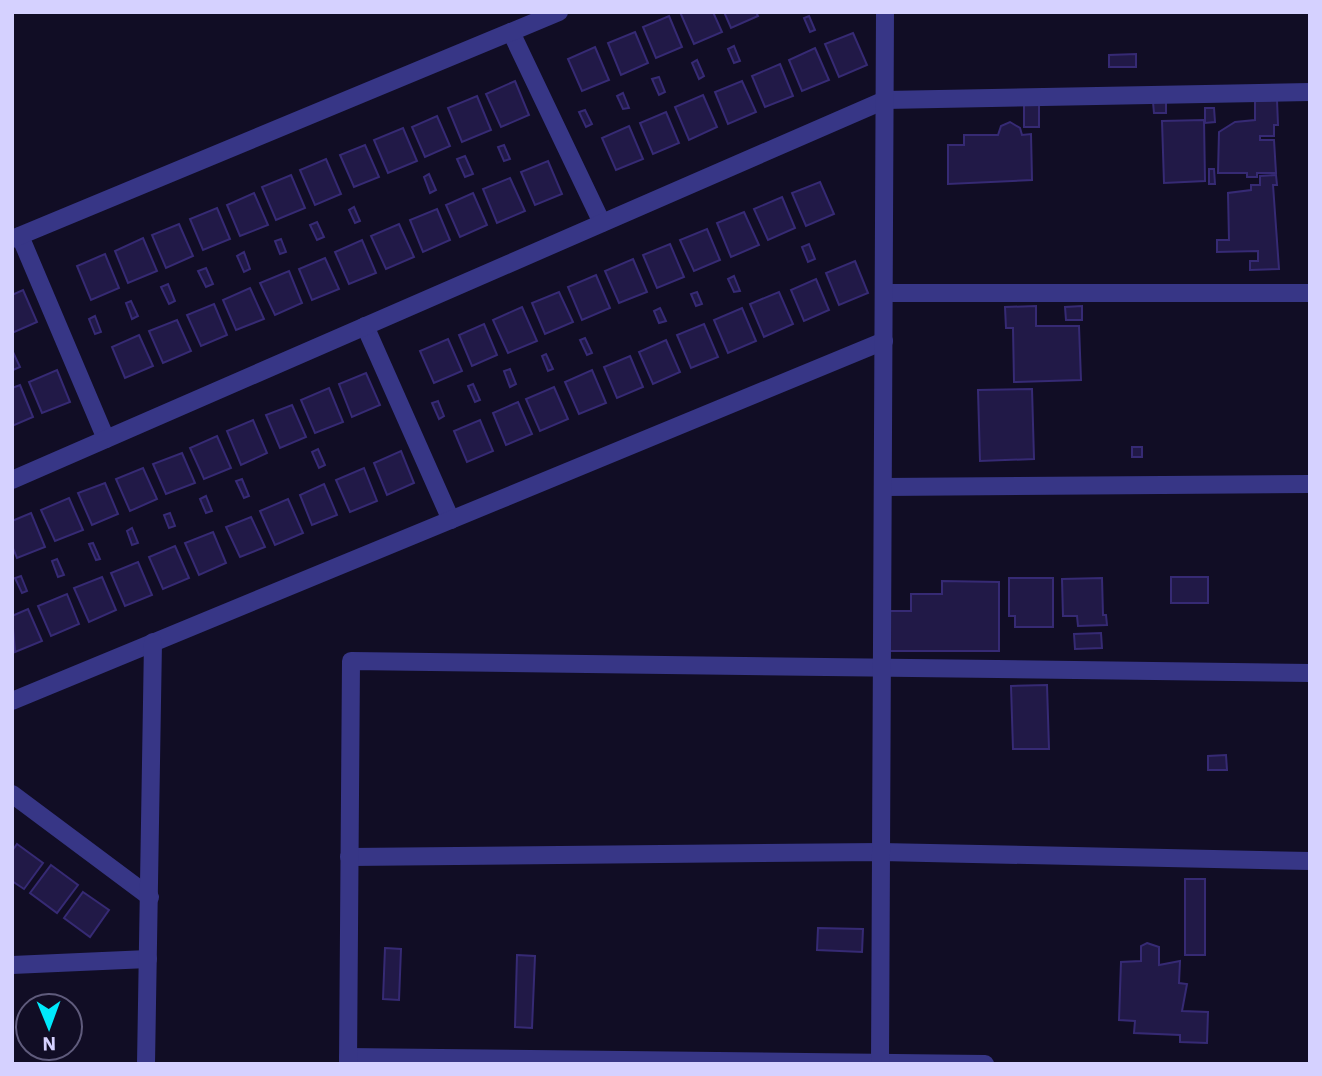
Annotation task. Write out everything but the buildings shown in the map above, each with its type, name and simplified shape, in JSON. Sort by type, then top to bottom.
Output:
[{"type":"street","points":[[106,439],[16,238],[559,12]]},
{"type":"street","points":[[880,1063],[885,12]]},
{"type":"street","points":[[510,32],[603,223]]},
{"type":"street","points":[[12,480],[885,100],[1310,92]]},
{"type":"street","points":[[884,293],[1310,293]]},
{"type":"street","points":[[365,326],[451,520]]},
{"type":"street","points":[[12,701],[884,341]]},
{"type":"street","points":[[883,487],[1310,484]]},
{"type":"street","points":[[146,1064],[153,642]]},
{"type":"street","points":[[985,1064],[348,1060],[351,661],[1310,673]]},
{"type":"street","points":[[12,794],[150,897]]},
{"type":"street","points":[[349,857],[881,852],[1310,861]]},
{"type":"street","points":[[12,965],[148,959]]}]
